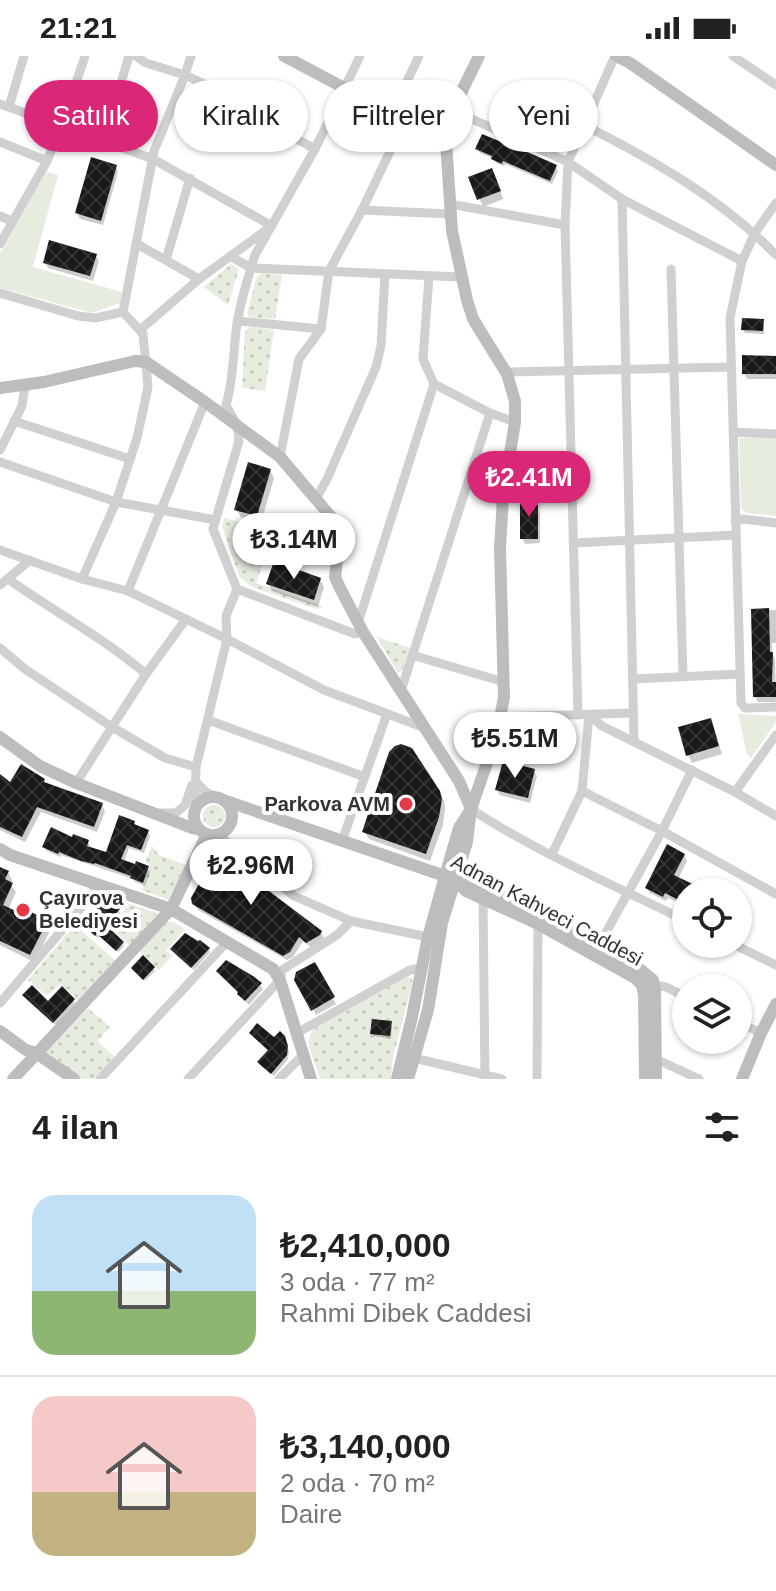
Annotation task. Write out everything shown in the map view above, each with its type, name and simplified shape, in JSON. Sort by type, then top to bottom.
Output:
[{"type":"street","points":[[24,56],[5,105],[24,112]]},
{"type":"street","points":[[77,80],[85,56]]},
{"type":"street","points":[[122,80],[129,56]]},
{"type":"street","points":[[136,56],[219,91],[259,118],[315,149]]},
{"type":"street","points":[[123,312],[154,151],[191,56]]},
{"type":"street","points":[[284,56],[328,80]]},
{"type":"street","points":[[349,80],[360,56]]},
{"type":"street","points":[[408,80],[419,56]]},
{"type":"street","points":[[468,80],[479,56]]},
{"type":"street","points":[[598,95],[616,56],[776,165]]},
{"type":"street","points":[[733,56],[776,85]]},
{"type":"street","points":[[473,120],[568,162],[622,199],[742,261]]},
{"type":"street","points":[[324,131],[255,255],[238,321],[226,405],[237,425],[239,441],[213,529],[237,589],[226,616],[227,639],[196,767],[196,825],[294,896],[351,921],[428,937]]},
{"type":"street","points":[[598,133],[666,169],[755,233],[776,255]]},
{"type":"street","points":[[0,142],[47,161]]},
{"type":"street","points":[[0,244],[51,152]]},
{"type":"street","points":[[135,152],[190,178],[272,226]]},
{"type":"street","points":[[280,457],[299,359],[321,329],[329,271],[390,152]]},
{"type":"street","points":[[408,1079],[431,996],[459,828],[471,809],[497,734],[504,697],[500,579],[502,512],[515,422],[515,401],[505,372],[473,319],[461,277],[450,209],[447,152]]},
{"type":"street","points":[[572,152],[568,162],[565,225],[578,715]]},
{"type":"street","points":[[166,260],[190,178]]},
{"type":"street","points":[[622,199],[634,741]]},
{"type":"street","points":[[776,203],[755,233],[742,261],[730,318],[741,703],[745,708],[776,707]]},
{"type":"street","points":[[362,210],[450,209],[565,225]]},
{"type":"street","points":[[0,216],[12,221]]},
{"type":"street","points":[[140,330],[199,279],[272,226]]},
{"type":"street","points":[[137,244],[199,279]]},
{"type":"street","points":[[230,256],[251,268],[461,277]]},
{"type":"street","points":[[671,269],[683,676]]},
{"type":"street","points":[[316,499],[376,367],[381,346],[385,274]]},
{"type":"street","points":[[429,276],[423,359],[434,384],[490,413],[515,422]]},
{"type":"street","points":[[0,293],[78,316],[95,318],[123,312]]},
{"type":"street","points":[[82,579],[116,502],[137,438],[148,387],[143,334],[123,312]]},
{"type":"street","points":[[238,321],[321,329]]},
{"type":"street","points":[[0,388],[93,372],[135,361],[146,362],[280,457],[332,518],[339,545],[335,577],[361,628],[459,781],[471,809],[672,914]]},
{"type":"street","points":[[505,372],[731,367]]},
{"type":"street","points":[[237,589],[355,634],[361,628],[434,384]]},
{"type":"street","points":[[0,450],[22,406],[25,385]]},
{"type":"street","points":[[128,591],[205,402]]},
{"type":"street","points":[[401,691],[490,413]]},
{"type":"street","points":[[14,421],[130,459]]},
{"type":"street","points":[[733,432],[776,434]]},
{"type":"street","points":[[0,462],[116,502],[216,520]]},
{"type":"street","points":[[505,484],[572,490]]},
{"type":"street","points":[[735,520],[776,523]]},
{"type":"street","points":[[573,543],[736,535]]},
{"type":"street","points":[[0,550],[82,579],[128,591],[324,690],[425,728]]},
{"type":"street","points":[[30,560],[4,582],[127,657],[146,674]]},
{"type":"street","points":[[76,783],[146,674],[186,619]]},
{"type":"street","points":[[0,648],[25,669],[112,727],[165,758],[196,767]]},
{"type":"street","points":[[412,655],[504,682]]},
{"type":"street","points":[[633,679],[740,674]]},
{"type":"street","points":[[501,717],[633,713]]},
{"type":"street","points":[[342,841],[387,714]]},
{"type":"street","points":[[589,715],[602,726],[735,792],[776,816]]},
{"type":"street","points":[[552,854],[582,791],[589,715]]},
{"type":"street","points":[[208,720],[365,777]]},
{"type":"street","points":[[735,792],[776,735]]},
{"type":"street","points":[[0,737],[40,766],[76,783],[192,828],[208,832],[227,829],[232,818],[230,806],[206,792],[195,780]]},
{"type":"street","points":[[598,947],[692,770]]},
{"type":"street","points":[[160,814],[176,813],[185,805],[195,780]]},
{"type":"street","points":[[582,791],[776,894]]},
{"type":"street","points":[[195,811],[203,799],[220,799]]},
{"type":"street","name":"Adnan Kahveci Caddesi","points":[[220,799],[450,879],[466,891],[538,924],[635,978],[642,985],[644,995],[645,1079]]},
{"type":"street","points":[[232,818],[252,810]]},
{"type":"street","points":[[160,814],[195,811]]},
{"type":"street","points":[[13,1079],[171,909],[208,832]]},
{"type":"street","points":[[0,849],[171,909],[273,969],[280,980],[311,1079]]},
{"type":"street","points":[[397,1079],[428,937],[450,879]]},
{"type":"street","points":[[450,879],[469,881],[541,915],[641,970],[653,980],[656,1079]]},
{"type":"street","points":[[0,1003],[91,896],[96,884]]},
{"type":"street","points":[[483,899],[484,1077]]},
{"type":"street","points":[[188,1079],[280,980],[282,970],[337,935],[351,921]]},
{"type":"street","points":[[537,1079],[538,924]]},
{"type":"street","points":[[100,1079],[227,942]]},
{"type":"street","points":[[752,953],[776,965]]},
{"type":"street","points":[[297,1033],[410,970],[422,968]]},
{"type":"street","points":[[654,985],[672,990]]},
{"type":"street","points":[[742,1079],[776,1004]]},
{"type":"street","points":[[752,1029],[761,1033]]},
{"type":"street","points":[[0,1031],[74,1079]]},
{"type":"street","points":[[279,1079],[304,1054]]},
{"type":"street","points":[[414,1058],[502,1079]]},
{"type":"street","points":[[656,1059],[699,1079]]},
{"type":"shaded area","points":[[46,172],[58,175],[33,267],[122,292],[120,303],[92,313],[0,288],[0,254]]},
{"type":"shaded area","points":[[231,264],[239,269],[228,305],[204,287]]},
{"type":"shaded area","points":[[262,273],[282,275],[275,319],[249,317],[247,313],[257,276]]},
{"type":"shaded area","points":[[250,327],[274,330],[265,391],[242,388],[245,331]]},
{"type":"shaded area","points":[[776,437],[776,516],[746,513],[741,508],[739,438]]},
{"type":"shaded area","points":[[279,515],[319,515],[328,540],[291,524],[277,524],[256,583],[322,608],[316,609],[250,586],[239,576],[222,526],[224,518],[260,527]]},
{"type":"shaded area","points":[[377,637],[410,648],[403,670],[398,673]]},
{"type":"shaded area","points":[[738,714],[776,716],[776,722],[751,758],[747,754]]},
{"type":"shaded area","points":[[214,805],[222,808],[225,816],[222,824],[214,827],[206,824],[203,816],[206,808]]},
{"type":"shaded area","points":[[152,846],[159,855],[186,865],[168,900],[142,890],[150,865],[145,862]]},
{"type":"shaded area","points":[[129,904],[158,913],[130,946],[110,928]]},
{"type":"shaded area","points":[[167,922],[174,922],[185,929],[166,950],[172,956],[159,970],[139,951]]},
{"type":"shaded area","points":[[75,925],[116,961],[79,1000],[60,984],[47,996],[28,980]]},
{"type":"shaded area","points":[[407,977],[413,982],[393,1057],[391,1079],[320,1079],[308,1043],[312,1030]]},
{"type":"shaded area","points":[[88,1008],[110,1027],[97,1041],[115,1057],[94,1079],[81,1079],[48,1057],[46,1051]]},
{"type":"building","points":[[482,134],[489,137],[489,152],[527,152],[557,165],[550,181],[503,161],[502,164],[475,149]]},
{"type":"building","points":[[91,157],[117,165],[101,221],[75,213]]},
{"type":"building","points":[[492,168],[501,191],[477,200],[468,177]]},
{"type":"building","points":[[49,240],[97,254],[90,276],[43,263]]},
{"type":"building","points":[[742,318],[764,319],[763,331],[741,330]]},
{"type":"building","points":[[742,355],[776,356],[776,374],[742,374]]},
{"type":"building","points":[[248,462],[271,469],[257,516],[234,510]]},
{"type":"building","points":[[520,494],[538,505],[538,539],[520,539]]},
{"type":"building","points":[[274,561],[321,578],[314,600],[266,584]]},
{"type":"building","points":[[769,608],[772,682],[776,682],[776,697],[753,697],[751,609]]},
{"type":"building","points":[[711,718],[719,746],[686,756],[678,727]]},
{"type":"building","name":"Parkova AVM","points":[[401,744],[412,748],[442,799],[426,854],[362,832],[389,752]]},
{"type":"building","points":[[503,761],[535,769],[528,798],[495,790]]},
{"type":"building","points":[[21,764],[45,779],[44,782],[103,803],[94,827],[37,807],[22,837],[0,827],[0,774],[10,782]]},
{"type":"building","points":[[119,815],[149,830],[141,850],[127,845],[121,859],[149,866],[143,883],[95,863],[42,847],[51,827],[72,837],[73,834],[89,840],[87,846],[106,852]]},
{"type":"building","points":[[667,844],[685,854],[674,875],[680,878],[672,878],[672,897],[665,893],[663,897],[645,888]]},
{"type":"building","points":[[216,851],[322,931],[320,935],[306,943],[299,937],[290,952],[283,956],[192,904],[191,898]]},
{"type":"building","name":"Çayırova Belediyesi","points":[[0,867],[9,871],[5,879],[13,883],[3,905],[18,912],[20,907],[48,920],[30,955],[0,941]]},
{"type":"building","points":[[106,897],[120,909],[106,925],[124,942],[116,951],[83,925]]},
{"type":"building","points":[[185,933],[210,948],[191,968],[170,949]]},
{"type":"building","points":[[143,955],[155,967],[143,980],[131,968]]},
{"type":"building","points":[[226,960],[262,983],[245,1001],[216,971]]},
{"type":"building","points":[[315,962],[335,997],[311,1011],[294,980],[296,972]]},
{"type":"building","points":[[32,985],[48,1001],[62,986],[75,999],[53,1023],[22,995]]},
{"type":"building","points":[[372,1019],[392,1021],[390,1036],[370,1034]]},
{"type":"building","points":[[257,1023],[274,1037],[280,1031],[288,1046],[287,1055],[271,1074],[257,1062],[268,1050],[249,1033]]},
{"type":"place","name":"Parkova AVM","points":[[406,804]]},
{"type":"place","name":"Çayırova Belediyesi","points":[[23,910]]}]
